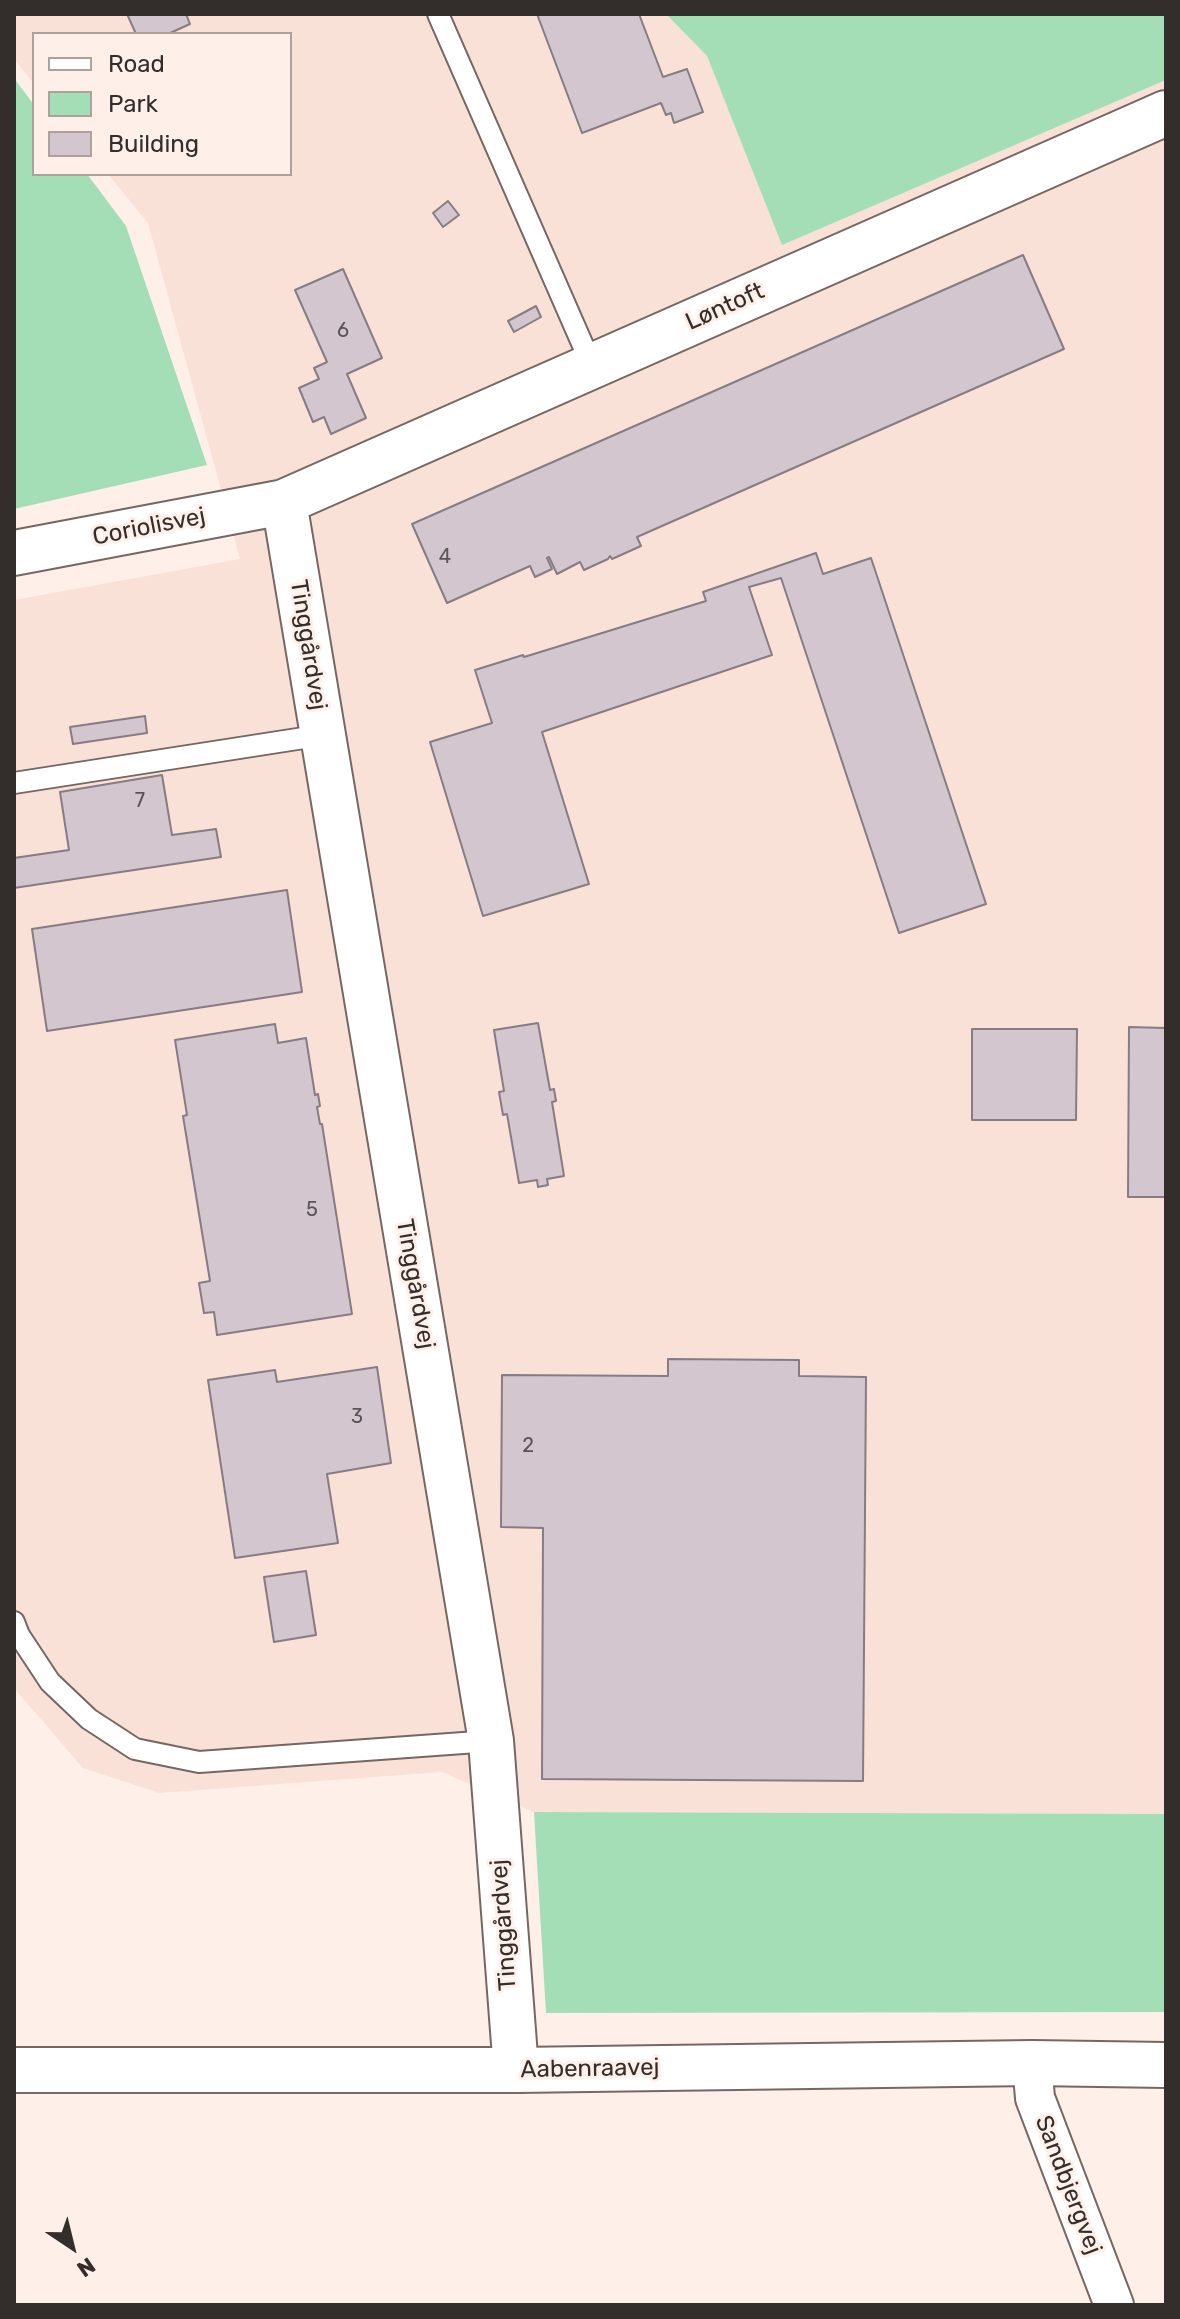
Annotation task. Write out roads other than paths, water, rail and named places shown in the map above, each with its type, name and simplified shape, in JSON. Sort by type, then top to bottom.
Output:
[{"type":"street","name":"Løntoft","points":[[284,502],[1166,113]]},
{"type":"street","name":"Coriolisvej","points":[[14,553],[284,502]]},
{"type":"street","name":"Tinggårdvej","points":[[284,502],[491,1741],[516,2070]]},
{"type":"street","name":"Aabenraavej","points":[[14,2070],[516,2070],[1032,2063],[1166,2065]]},
{"type":"street","name":"Sandbjergvej","points":[[1032,2063],[1035,2098],[1114,2305]]},
{"type":"lane","points":[[438,14],[592,366]]},
{"type":"lane","points":[[14,783],[323,735]]},
{"type":"lane","points":[[14,1622],[19,1635],[50,1682],[89,1719],[135,1749],[199,1762],[491,1741]]}]
